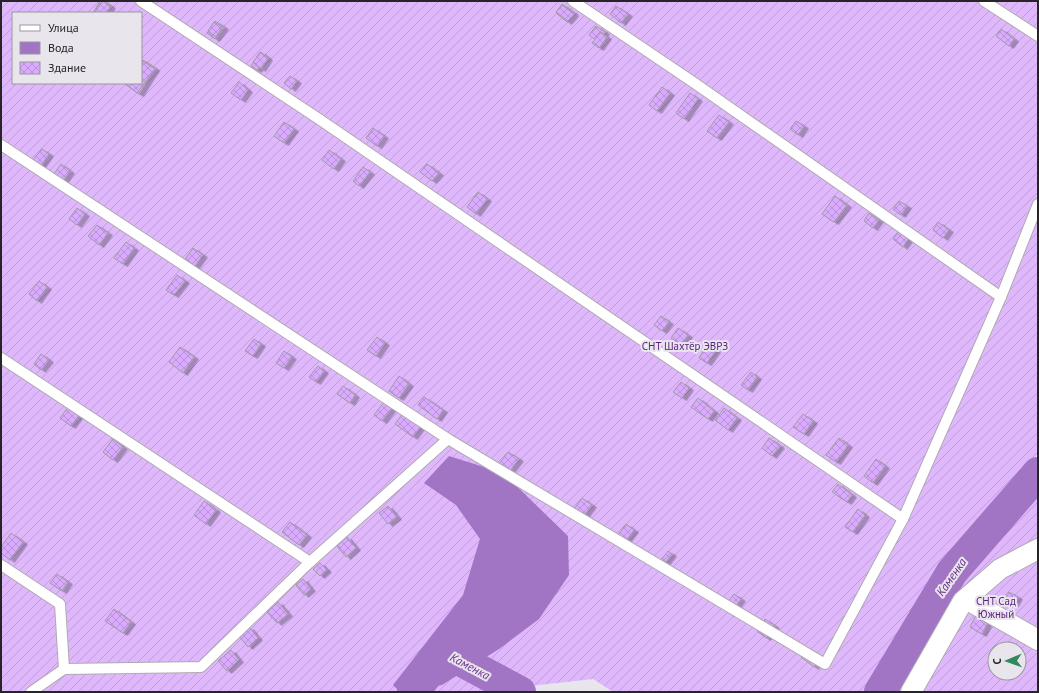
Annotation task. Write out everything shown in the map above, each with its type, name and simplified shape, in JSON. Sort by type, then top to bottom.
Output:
[{"type":"street","points":[[911,692],[963,601],[1000,569],[1038,549]]},
{"type":"street","points":[[966,598],[1038,640]]},
{"type":"lane","points":[[141,1],[319,119],[903,519]]},
{"type":"lane","points":[[573,1],[693,82],[1001,297]]},
{"type":"lane","points":[[984,1],[1038,36]]},
{"type":"lane","points":[[1,145],[448,439],[826,664],[903,519],[1001,297],[1038,204]]},
{"type":"lane","points":[[1,358],[310,562]]},
{"type":"lane","points":[[31,692],[64,669],[201,667],[310,562],[448,439]]},
{"type":"lane","points":[[1,565],[60,604],[64,669]]},
{"type":"green space","name":"СНТ Шахтёр ЭВРЗ","points":[[1,1],[1038,1],[1038,453],[891,692],[613,692],[593,679],[477,692],[1,692]]},
{"type":"green space","name":"СНТ Сад Южный","points":[[1038,488],[1038,692],[896,692],[989,538]]},
{"type":"water","points":[[449,456],[503,473],[568,536],[569,575],[539,619],[499,649],[442,685],[400,692],[393,685],[463,595],[480,539],[456,505],[424,483]]},
{"type":"building","points":[[100,1],[104,1],[111,6],[107,12],[94,12]]},
{"type":"building","points":[[103,1],[110,7],[107,12],[95,12]]},
{"type":"building","points":[[562,4],[574,13],[567,22],[556,13]]},
{"type":"building","points":[[562,5],[574,14],[568,21],[556,12]]},
{"type":"building","points":[[616,6],[628,14],[621,23],[610,14]]},
{"type":"building","points":[[215,21],[224,27],[215,39],[207,33]]},
{"type":"building","points":[[214,22],[222,27],[216,37],[208,31]]},
{"type":"building","points":[[596,26],[605,32],[598,42],[589,35]]},
{"type":"building","points":[[1001,29],[1014,39],[1009,46],[996,36]]},
{"type":"building","points":[[601,32],[607,37],[599,48],[592,43]]},
{"type":"building","points":[[260,52],[267,57],[257,70],[251,66]]},
{"type":"building","points":[[261,52],[268,58],[261,69],[253,62]]},
{"type":"building","points":[[142,60],[155,68],[139,94],[125,84],[142,84]]},
{"type":"building","points":[[143,61],[155,69],[137,93],[126,84],[142,84]]},
{"type":"building","points":[[290,76],[297,81],[291,89],[284,83]]},
{"type":"building","points":[[239,82],[248,90],[241,100],[231,93]]},
{"type":"building","points":[[662,87],[670,93],[657,111],[649,105]]},
{"type":"building","points":[[690,93],[698,99],[684,119],[676,113]]},
{"type":"building","points":[[719,115],[729,122],[717,138],[707,131]]},
{"type":"building","points":[[796,121],[804,126],[798,135],[790,129]]},
{"type":"building","points":[[284,122],[294,129],[284,143],[274,136]]},
{"type":"building","points":[[373,128],[384,136],[377,146],[366,138]]},
{"type":"building","points":[[42,149],[49,154],[40,167],[32,161]]},
{"type":"building","points":[[329,150],[341,159],[334,169],[322,160]]},
{"type":"building","points":[[61,164],[70,171],[63,181],[54,174]]},
{"type":"building","points":[[427,164],[439,173],[432,181],[420,172]]},
{"type":"building","points":[[363,167],[370,172],[359,186],[353,181]]},
{"type":"building","points":[[478,192],[487,199],[476,214],[467,207]]},
{"type":"building","points":[[835,196],[847,205],[834,222],[822,214]]},
{"type":"building","points":[[899,201],[907,206],[901,215],[893,209]]},
{"type":"building","points":[[77,208],[85,214],[77,225],[69,219]]},
{"type":"building","points":[[869,213],[879,220],[873,228],[864,221]]},
{"type":"building","points":[[938,222],[949,230],[943,238],[933,230]]},
{"type":"building","points":[[97,225],[108,233],[99,245],[88,236]]},
{"type":"building","points":[[899,231],[909,238],[903,247],[893,239]]},
{"type":"building","points":[[126,242],[134,248],[123,264],[114,258]]},
{"type":"building","points":[[193,248],[203,255],[193,269],[183,262]]},
{"type":"building","points":[[177,275],[185,281],[174,295],[166,290]]},
{"type":"building","points":[[39,281],[47,287],[37,301],[29,294]]},
{"type":"building","points":[[661,316],[669,322],[662,331],[654,325]]},
{"type":"building","points":[[678,328],[688,335],[681,345],[671,338]]},
{"type":"building","points":[[377,337],[385,343],[376,356],[367,350]]},
{"type":"building","points":[[254,339],[261,344],[253,356],[245,351]]},
{"type":"building","points":[[708,344],[716,350],[707,363],[699,358]]},
{"type":"building","points":[[180,347],[194,357],[183,373],[169,362]]},
{"type":"building","points":[[284,351],[292,357],[284,368],[276,363]]},
{"type":"building","points":[[41,354],[49,360],[41,370],[34,364]]},
{"type":"building","points":[[318,366],[324,371],[316,382],[309,377]]},
{"type":"building","points":[[751,372],[757,377],[748,390],[741,385]]},
{"type":"building","points":[[399,376],[409,384],[399,398],[389,391]]},
{"type":"building","points":[[681,382],[689,388],[682,398],[673,392]]},
{"type":"building","points":[[343,386],[355,395],[350,403],[337,394]]},
{"type":"building","points":[[424,397],[443,410],[437,419],[418,405]]},
{"type":"building","points":[[698,398],[714,411],[708,419],[691,407]]},
{"type":"building","points":[[384,402],[392,408],[382,421],[374,415]]},
{"type":"building","points":[[69,406],[80,414],[71,426],[60,418]]},
{"type":"building","points":[[724,408],[737,418],[728,430],[715,420]]},
{"type":"building","points":[[403,413],[421,426],[413,437],[395,424]]},
{"type":"building","points":[[803,414],[813,421],[804,434],[793,427]]},
{"type":"building","points":[[769,438],[780,446],[772,456],[762,448]]},
{"type":"building","points":[[839,438],[848,445],[836,462],[826,455]]},
{"type":"building","points":[[113,439],[123,447],[113,460],[103,452]]},
{"type":"building","points":[[508,452],[519,459],[509,472],[499,464]]},
{"type":"building","points":[[876,459],[885,466],[873,483],[864,476]]},
{"type":"building","points":[[838,484],[852,495],[847,502],[832,492]]},
{"type":"building","points":[[582,498],[592,505],[584,516],[574,509]]},
{"type":"building","points":[[204,501],[216,510],[206,524],[194,515]]},
{"type":"building","points":[[388,506],[397,517],[388,524],[379,513]]},
{"type":"building","points":[[858,509],[865,515],[853,532],[845,527]]},
{"type":"building","points":[[290,522],[307,535],[299,545],[282,532]]},
{"type":"building","points":[[626,524],[634,530],[622,546],[614,541]]},
{"type":"building","points":[[11,533],[23,542],[10,560],[1,553],[1,547]]},
{"type":"building","points":[[347,537],[356,548],[346,557],[337,546]]},
{"type":"building","points":[[668,551],[672,554],[662,567],[658,564]]},
{"type":"building","points":[[320,563],[327,570],[320,576],[313,569]]},
{"type":"building","points":[[57,574],[68,582],[62,591],[50,583]]},
{"type":"building","points":[[303,579],[311,589],[304,595],[296,585]]},
{"type":"building","points":[[1009,592],[1018,597],[1014,604],[1005,600]]},
{"type":"building","points":[[734,594],[741,599],[730,614],[723,608]]},
{"type":"building","points":[[278,602],[288,614],[277,623],[267,612]]},
{"type":"building","points":[[114,609],[131,622],[123,633],[105,621]]},
{"type":"building","points":[[976,615],[988,622],[982,634],[970,627]]},
{"type":"building","points":[[765,619],[775,626],[766,638],[757,631]]},
{"type":"building","points":[[249,627],[258,638],[248,647],[239,636]]},
{"type":"building","points":[[808,648],[821,657],[814,667],[801,657]]},
{"type":"building","points":[[231,650],[239,660],[227,671],[218,661]]},
{"type":"waterway","name":"Каменка","points":[[880,692],[952,572],[1038,473]]},
{"type":"waterway","name":"Каменка","points":[[413,692],[445,652],[520,692]]}]
